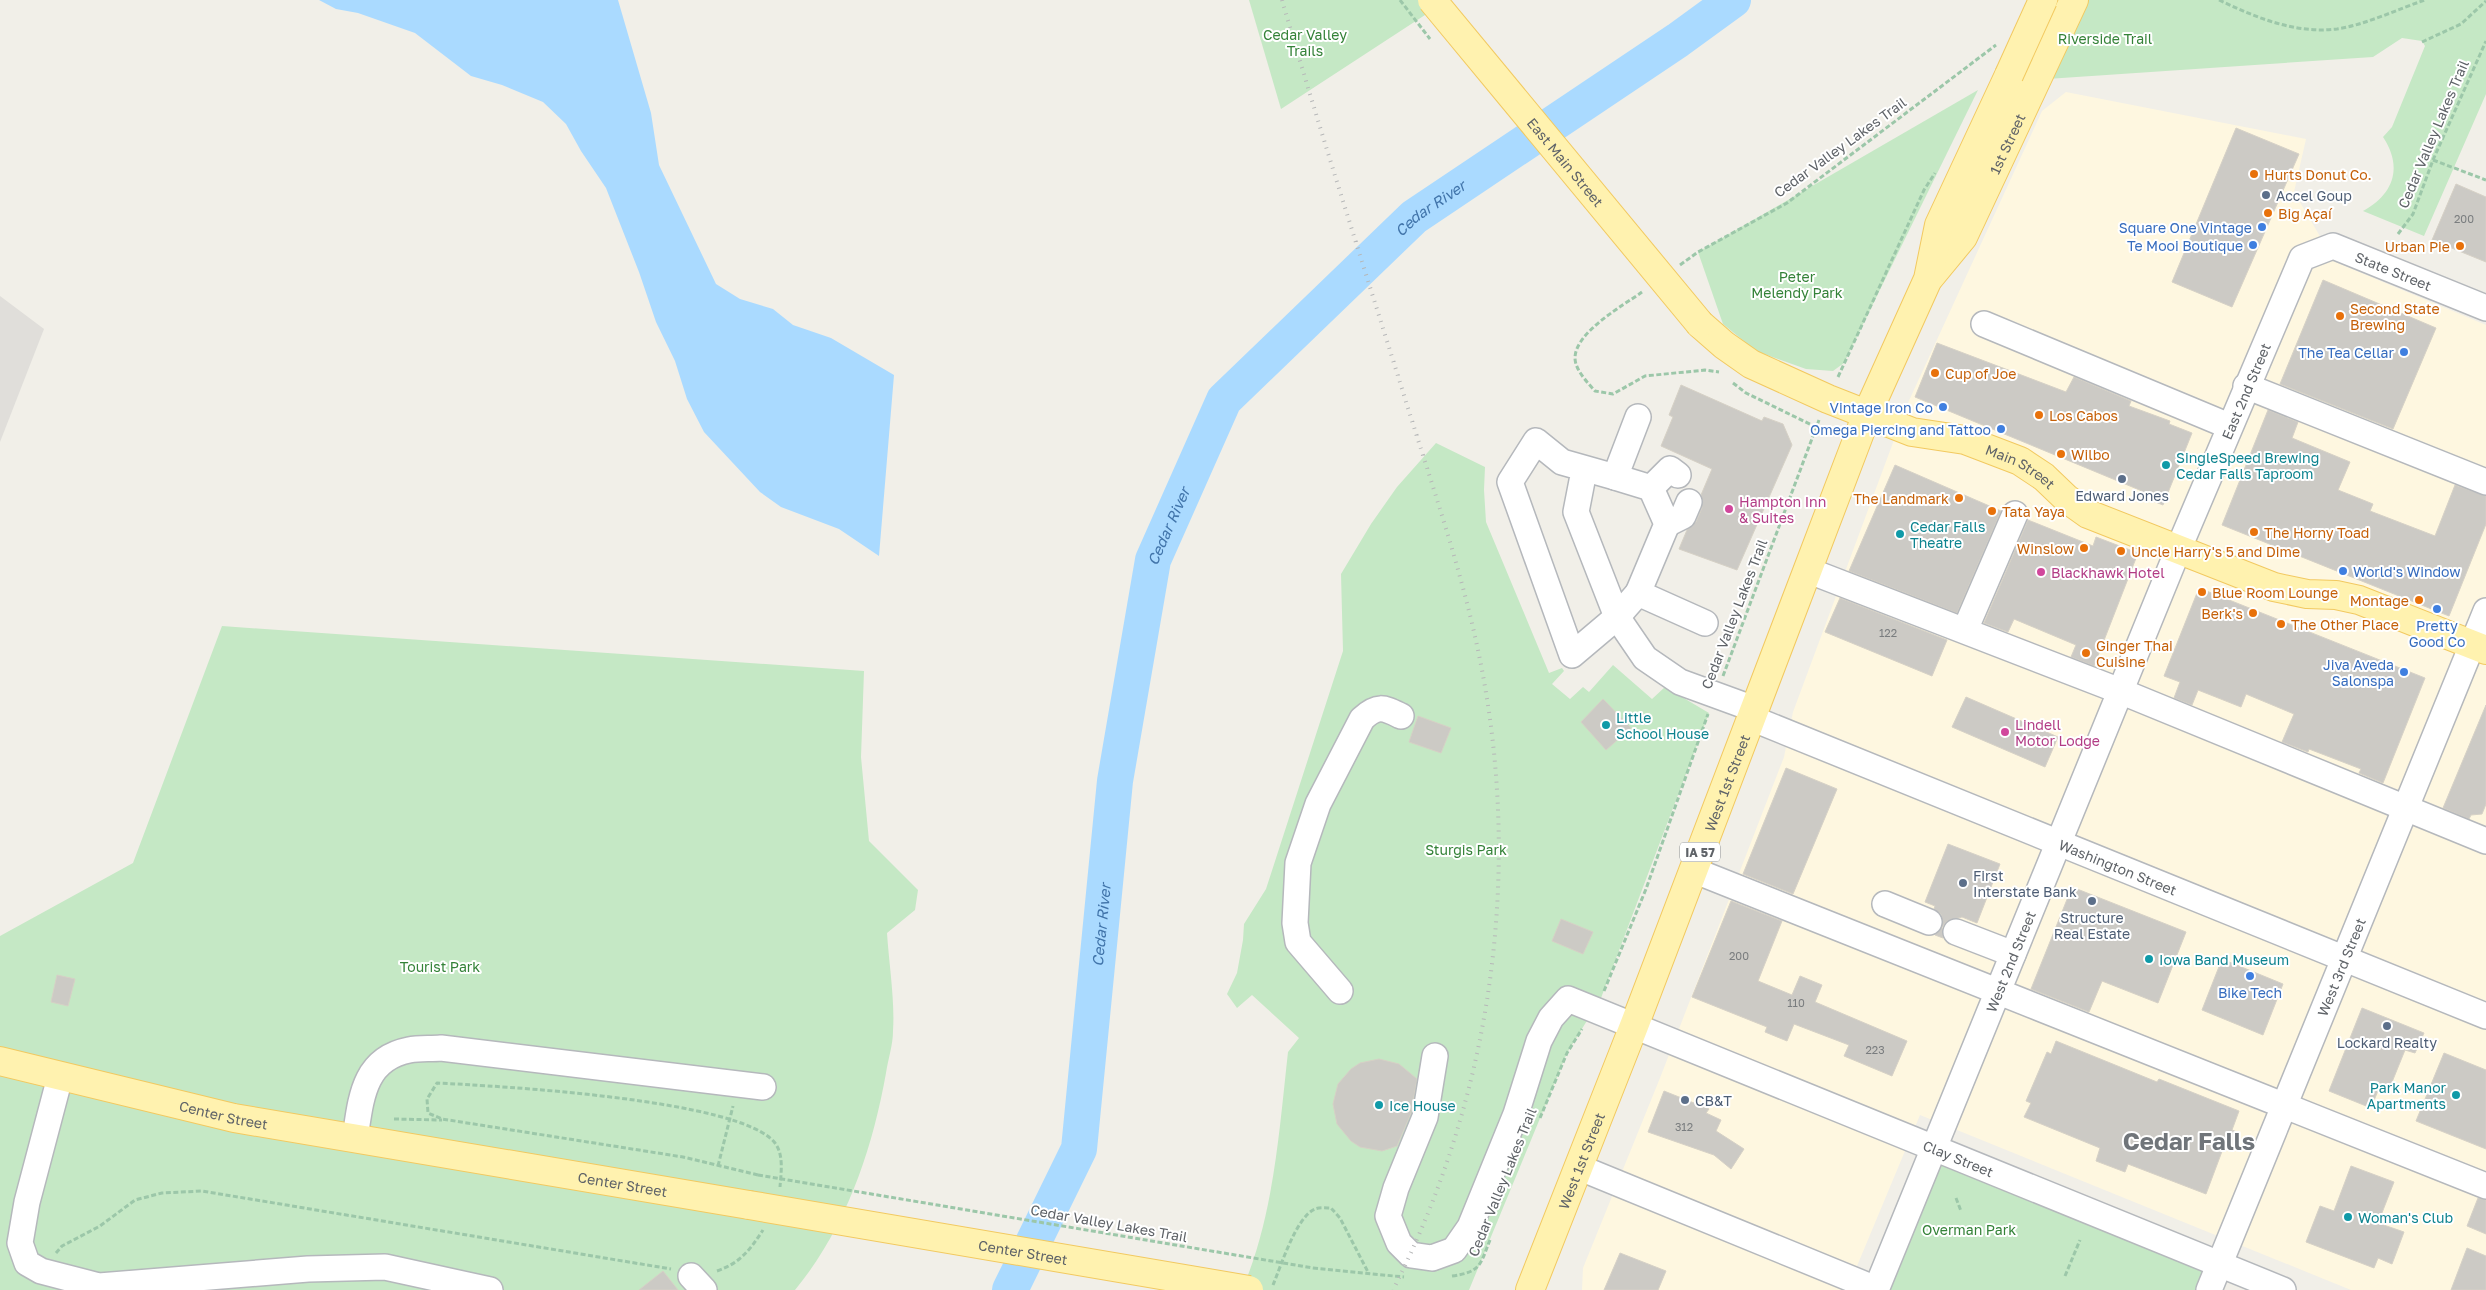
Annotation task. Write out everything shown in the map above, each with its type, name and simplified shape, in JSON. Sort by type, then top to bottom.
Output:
[{"type":"main road","name":"East Main Street","points":[[1432,0],[1700,324]]},
{"type":"main road","name":"1st Street","points":[[1867,414],[1928,279],[1939,225],[2043,0]]},
{"type":"main road","name":"1st Street","points":[[1928,279],[1963,237],[2074,0]]},
{"type":"main road","name":"Main Street","points":[[1700,324],[1724,345],[1751,364],[1828,399],[1912,432],[1965,440],[2020,461],[2044,477],[2067,499],[2088,514],[2274,587],[2306,594],[2336,595],[2359,600],[2479,648]]},
{"type":"main road","name":"West 1st Street","points":[[1530,1290],[1634,1026],[1867,414]]},
{"type":"main road","name":"Center Street","points":[[0,1061],[234,1118],[1249,1290]]},
{"type":"street","name":"State Street","points":[[2302,258],[2333,246],[2486,308]]},
{"type":"street","name":"East 2nd Street","points":[[2178,550],[2229,426],[2302,258]]},
{"type":"street","points":[[1984,324],[2229,426]]},
{"type":"street","points":[[2246,386],[2486,482]]},
{"type":"street","points":[[1615,477],[1638,417]]},
{"type":"street","points":[[1667,524],[1651,488],[1562,462],[1536,442],[1510,482],[1572,655],[1616,617],[1638,593],[1667,524],[1683,516],[1690,502]]},
{"type":"street","points":[[1651,488],[1670,470],[1678,475]]},
{"type":"street","name":"Washington Street","points":[[1582,481],[1576,512],[1616,617],[1645,658],[1680,682],[1716,695],[1752,714],[2058,843],[2486,1016]]},
{"type":"street","points":[[1965,630],[2015,514]]},
{"type":"street","name":"West 2nd Street","points":[[1876,1290],[2178,550]]},
{"type":"street","points":[[1807,570],[2120,691],[2486,842]]},
{"type":"street","points":[[1638,593],[1705,623]]},
{"type":"street","name":"West 3rd Street","points":[[2209,1290],[2406,808],[2479,648],[2486,610]]},
{"type":"street","points":[[1340,991],[1298,942],[1294,923],[1298,863],[1318,804],[1362,719],[1372,710],[1383,708],[1401,716]]},
{"type":"street","points":[[1693,870],[2486,1186]]},
{"type":"street","points":[[1885,904],[1929,922]]},
{"type":"street","points":[[1956,932],[2012,954]]},
{"type":"street","name":"Clay Street","points":[[1434,1056],[1425,1117],[1396,1188],[1388,1216],[1399,1242],[1411,1255],[1432,1258],[1454,1250],[1470,1227],[1516,1114],[1539,1041],[1551,1018],[1568,999],[2283,1290]]},
{"type":"street","points":[[355,1138],[361,1098],[370,1075],[384,1059],[409,1050],[440,1048],[762,1087]]},
{"type":"street","points":[[60,1077],[27,1202],[20,1242],[27,1263],[41,1271],[99,1286],[308,1269],[385,1267],[490,1290]]},
{"type":"street","points":[[1578,1167],[1876,1290]]},
{"type":"path","points":[[2219,0],[2283,26],[2311,30],[2349,26],[2425,0]]},
{"type":"path","points":[[2422,42],[2461,24],[2486,1]]},
{"type":"path","name":"Cedar Valley Lakes Trail","points":[[1674,269],[1698,252],[1787,203],[2002,40]]},
{"type":"path","name":"Cedar Valley Lakes Trail","points":[[2398,234],[2413,214],[2433,160],[2486,41]]},
{"type":"path","points":[[2433,160],[2486,180]]},
{"type":"path","name":"Cedar Valley Lakes Trail","points":[[1540,1120],[1567,1053],[1601,998],[1646,889],[1816,427],[1924,190],[1939,168]]},
{"type":"path","points":[[1650,286],[1594,326],[1580,343],[1575,359],[1581,373],[1595,391],[1613,394],[1629,383],[1645,376],[1705,370],[1720,372]]},
{"type":"path","points":[[1727,378],[1746,393],[1816,427]]},
{"type":"path","points":[[718,1166],[731,1120]]},
{"type":"path","name":"Cedar Valley Lakes Trail","points":[[758,1175],[1313,1268],[1370,1275],[1408,1277]]},
{"type":"path","points":[[1956,1198],[1961,1212]]},
{"type":"path","points":[[1270,1290],[1290,1244],[1304,1218],[1316,1209],[1331,1208],[1340,1218],[1370,1275]]},
{"type":"path","name":"Cedar Valley Lakes Trail","points":[[1442,1278],[1471,1273],[1478,1269],[1492,1234]]},
{"type":"path","points":[[2065,1276],[2080,1240]]},
{"type":"shaded area","points":[[2066,92],[2306,139],[2294,192],[2335,262],[2486,325],[2486,1290],[2351,1290],[1920,1115],[1847,1290],[1582,1290],[1583,1268],[1660,1078],[1784,757],[1793,712],[1907,405],[2042,111]]},
{"type":"shaded area","points":[[0,296],[44,329],[0,442]]},
{"type":"green space","name":"Cedar Valley Trails","points":[[1249,0],[1448,0],[1281,109]]},
{"type":"green space","name":"Riverside Trail","points":[[2078,0],[2486,0],[2486,94],[2424,236],[2363,211],[2382,196],[2392,179],[2393,159],[2383,137],[2392,127],[2425,46],[2422,41],[2402,38],[2373,57],[2047,79]]},
{"type":"green space","name":"Peter Melendy Park","points":[[1978,90],[1844,363],[1833,371],[1806,369],[1756,351],[1723,324],[1698,252]]},
{"type":"green space","name":"Sturgis Park","points":[[1436,443],[1485,467],[1486,522],[1549,673],[1562,668],[1564,671],[1552,684],[1570,699],[1583,687],[1589,692],[1613,665],[1652,699],[1665,687],[1709,713],[1601,998],[1567,1053],[1469,1290],[1242,1290],[1253,1262],[1274,1173],[1288,1052],[1299,1038],[1252,995],[1237,1008],[1227,994],[1237,973],[1244,924],[1266,889],[1343,651],[1341,574],[1371,524],[1397,487]]},
{"type":"green space","name":"Tourist Park","points":[[222,626],[864,671],[861,757],[869,841],[918,890],[915,910],[887,933],[893,995],[893,1036],[880,1102],[865,1160],[843,1215],[829,1241],[795,1290],[0,1290],[0,936],[133,863]]},
{"type":"green space","name":"Overman Park","points":[[1933,1149],[2220,1265],[2209,1290],[1876,1290]]},
{"type":"water","points":[[319,0],[618,0],[651,113],[659,165],[716,284],[740,299],[773,309],[793,325],[831,338],[894,375],[879,556],[839,529],[781,507],[760,492],[704,432],[687,399],[675,361],[656,322],[639,272],[606,188],[581,151],[566,124],[543,102],[502,85],[471,76],[415,33],[358,13],[336,9]]},
{"type":"building","points":[[2236,128],[2299,154],[2232,307],[2172,282]]},
{"type":"building","points":[[2456,184],[2486,197],[2486,262],[2432,240]]},
{"type":"building","points":[[2323,280],[2436,328],[2393,429],[2280,384]]},
{"type":"building","points":[[1937,343],[2066,392],[2074,377],[2131,401],[2129,406],[2170,421],[2169,424],[2192,433],[2163,505],[2140,496],[2142,491],[1915,397]]},
{"type":"building","name":"Hampton Inn & Suites","points":[[1681,385],[1762,421],[1764,417],[1783,424],[1792,445],[1737,570],[1679,549],[1687,530],[1696,522],[1702,508],[1701,495],[1712,469],[1661,446],[1673,417],[1669,415]]},
{"type":"building","points":[[2268,410],[2298,422],[2292,438],[2350,462],[2338,490],[2373,504],[2370,511],[2435,536],[2455,485],[2486,496],[2486,524],[2449,616],[2222,525]]},
{"type":"building","points":[[1895,465],[2001,511],[1957,613],[1849,571]]},
{"type":"building","points":[[2028,520],[2093,546],[2096,537],[2138,553],[2094,666],[2071,657],[2076,645],[2014,619],[2008,632],[1984,623]]},
{"type":"building","points":[[2199,588],[2425,678],[2383,783],[2359,773],[2361,769],[2309,749],[2308,752],[2282,742],[2294,714],[2246,694],[2241,707],[2198,690],[2192,705],[2174,698],[2180,682],[2164,676]]},
{"type":"building","points":[[1840,598],[1947,640],[1932,676],[1825,632]]},
{"type":"building","name":"Lindell Motor Lodge","points":[[1966,697],[2058,737],[2045,767],[1952,727]]},
{"type":"building","name":"Little School House","points":[[1603,699],[1631,728],[1606,750],[1581,722]]},
{"type":"building","points":[[2486,705],[2486,804],[2482,814],[2471,815],[2469,819],[2443,808]]},
{"type":"building","points":[[1418,716],[1451,728],[1441,753],[1409,742]]},
{"type":"building","points":[[1786,768],[1837,789],[1793,894],[1743,874]]},
{"type":"building","name":"First Interstate Bank","points":[[1948,844],[2000,864],[1977,923],[1962,917],[1947,921],[1942,927],[1941,914],[1934,909],[1935,906],[1925,902]]},
{"type":"building","points":[[2072,887],[2186,932],[2158,1003],[2102,981],[2089,1012],[2031,989]]},
{"type":"building","points":[[1731,901],[1782,921],[1758,981],[1792,995],[1800,976],[1822,985],[1815,1002],[1907,1041],[1892,1076],[1844,1056],[1849,1045],[1794,1024],[1787,1041],[1765,1032],[1767,1027],[1692,997]]},
{"type":"building","points":[[1561,919],[1593,932],[1583,954],[1552,941]]},
{"type":"building","points":[[1942,927],[1943,938],[1935,935]]},
{"type":"building","points":[[2222,959],[2283,984],[2263,1035],[2202,1010]]},
{"type":"building","points":[[57,975],[75,979],[68,1006],[51,1002]]},
{"type":"building","points":[[2362,1008],[2424,1033],[2415,1053],[2405,1050],[2388,1092],[2379,1088],[2371,1108],[2329,1091]]},
{"type":"building","points":[[2056,1041],[2157,1082],[2159,1079],[2239,1111],[2232,1130],[2237,1132],[2231,1148],[2224,1146],[2206,1194],[2128,1164],[2125,1172],[2096,1161],[2100,1148],[2024,1117],[2031,1103],[2026,1101],[2047,1052],[2051,1054]]},
{"type":"building","name":"Park Manor Apartments","points":[[2444,1053],[2486,1070],[2486,1149],[2416,1121]]},
{"type":"building","name":"Ice House","points":[[1379,1059],[1399,1064],[1417,1079],[1411,1113],[1397,1146],[1382,1151],[1360,1147],[1351,1141],[1337,1124],[1333,1104],[1338,1084],[1351,1069],[1360,1063]]},
{"type":"building","points":[[1664,1091],[1709,1109],[1706,1113],[1721,1120],[1716,1131],[1744,1149],[1731,1169],[1714,1155],[1648,1132]]},
{"type":"building","name":"Woman's Club","points":[[2351,1166],[2394,1182],[2378,1223],[2404,1232],[2392,1264],[2378,1258],[2374,1268],[2306,1242],[2320,1206],[2334,1211]]},
{"type":"building","points":[[2478,1198],[2486,1200],[2486,1234],[2467,1226]]},
{"type":"building","points":[[2467,1248],[2486,1256],[2486,1290],[2451,1290]]},
{"type":"building","points":[[1620,1253],[1666,1271],[1658,1290],[1604,1290]]},
{"type":"building","points":[[663,1271],[678,1290],[639,1290]]},
{"type":"waterway","name":"Cedar River","points":[[1010,1290],[1079,1149],[1115,781],[1153,560],[1224,400],[1414,217],[1678,40],[1733,0]]},
{"type":"railway","points":[[1282,0],[1326,147],[1436,495],[1466,599],[1482,670],[1494,749],[1499,829],[1497,909],[1489,988],[1474,1066],[1453,1142],[1426,1217],[1393,1290]]},
{"type":"place","name":"Hurts Donut Co.","points":[[2254,174]]},
{"type":"place","name":"Accel Goup","points":[[2266,195]]},
{"type":"place","name":"Big Açaí","points":[[2268,213]]},
{"type":"place","name":"Square One Vintage","points":[[2262,227]]},
{"type":"place","name":"Te Mooi Boutique","points":[[2253,245]]},
{"type":"place","name":"Urban Pie","points":[[2460,246]]},
{"type":"place","name":"Second State Brewing","points":[[2340,316]]},
{"type":"place","name":"The Tea Cellar","points":[[2404,352]]},
{"type":"place","name":"Cup of Joe","points":[[1935,373]]},
{"type":"place","name":"Vintage Iron Co","points":[[1943,407]]},
{"type":"place","name":"Los Cabos","points":[[2039,415]]},
{"type":"place","name":"Omega Piercing and Tattoo","points":[[2001,429]]},
{"type":"place","name":"Wilbo","points":[[2061,454]]},
{"type":"place","name":"SingleSpeed Brewing Cedar Falls Taproom","points":[[2166,465]]},
{"type":"place","name":"Edward Jones","points":[[2122,479]]},
{"type":"place","name":"The Landmark","points":[[1959,498]]},
{"type":"place","name":"Hampton Inn & Suites","points":[[1729,509]]},
{"type":"place","name":"Tata Yaya","points":[[1992,511]]},
{"type":"place","name":"The Horny Toad","points":[[2254,532]]},
{"type":"place","name":"Cedar Falls Theatre","points":[[1900,534]]},
{"type":"place","name":"Winslow","points":[[2084,548]]},
{"type":"place","name":"Uncle Harry's 5 and Dime","points":[[2121,551]]},
{"type":"place","name":"World's Window","points":[[2343,571]]},
{"type":"place","name":"Blackhawk Hotel","points":[[2041,572]]},
{"type":"place","name":"Blue Room Lounge","points":[[2202,592]]},
{"type":"place","name":"Montage","points":[[2419,600]]},
{"type":"place","name":"Pretty Good Co","points":[[2437,609]]},
{"type":"place","name":"Berk's","points":[[2253,613]]},
{"type":"place","name":"The Other Place","points":[[2281,624]]},
{"type":"place","name":"Ginger Thai Cuisine","points":[[2086,653]]},
{"type":"place","name":"Jiva Aveda Salonspa","points":[[2404,672]]},
{"type":"place","name":"Little School House","points":[[1606,725]]},
{"type":"place","name":"Lindell Motor Lodge","points":[[2005,732]]},
{"type":"place","name":"First Interstate Bank","points":[[1963,883]]},
{"type":"place","name":"Structure Real Estate","points":[[2092,901]]},
{"type":"place","name":"Iowa Band Museum","points":[[2149,959]]},
{"type":"place","name":"Bike Tech","points":[[2250,976]]},
{"type":"place","name":"Lockard Realty","points":[[2387,1026]]},
{"type":"place","name":"Park Manor Apartments","points":[[2456,1095]]},
{"type":"place","name":"CB&T","points":[[1685,1100]]},
{"type":"place","name":"Ice House","points":[[1379,1105]]},
{"type":"place","name":"Woman's Club","points":[[2348,1217]]},
{"type":"district","name":"Cedar Falls","points":[[2189,1140]]}]
